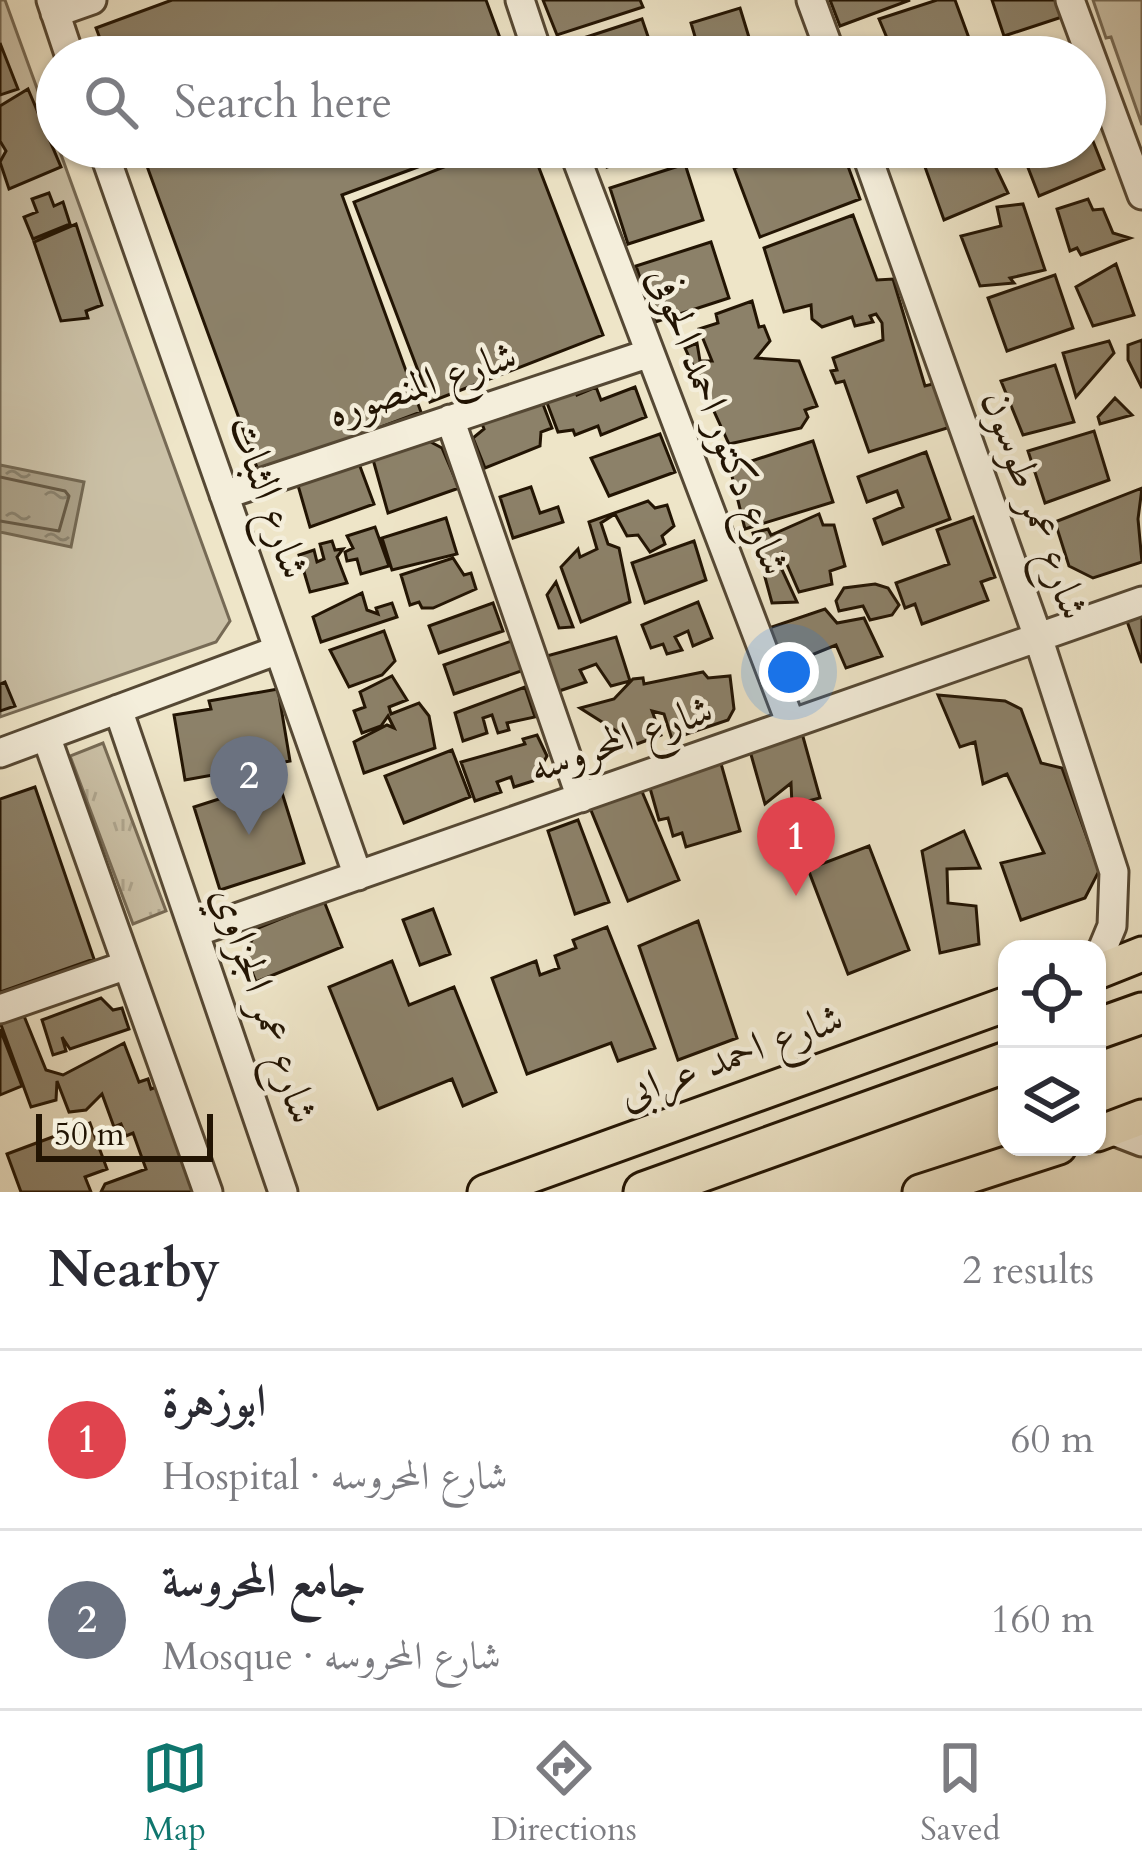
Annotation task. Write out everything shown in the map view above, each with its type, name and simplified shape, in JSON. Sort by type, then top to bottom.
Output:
[{"type":"highway","points":[[1106,1026],[1142,1013]]},
{"type":"highway","points":[[644,1192],[998,1065]]},
{"type":"main road","points":[[1106,964],[1142,953]]},
{"type":"main road","name":"شارع احمد عرابى","points":[[485,1192],[998,1007]]},
{"type":"main road","points":[[920,1192],[1031,1156]]},
{"type":"street","points":[[63,36],[53,7],[92,0]]},
{"type":"street","points":[[520,0],[532,36]]},
{"type":"street","points":[[811,0],[824,36]]},
{"type":"street","points":[[1070,0],[1083,36]]},
{"type":"street","points":[[1106,98],[1142,195]]},
{"type":"street","name":"شارع الثبات","points":[[109,168],[358,876]]},
{"type":"street","name":"شارع دكتور احمد الحوفى","points":[[580,168],[646,354],[791,724]]},
{"type":"street","name":"شارع عمر طوسون","points":[[871,168],[1038,638],[1114,872],[1112,926],[1106,942]]},
{"type":"street","name":"شارع المنصوره","points":[[224,495],[646,354]]},
{"type":"street","points":[[450,419],[581,798]]},
{"type":"street","name":"شارع المحروسه","points":[[196,932],[1142,601]]},
{"type":"street","points":[[0,753],[278,650]]},
{"type":"street","name":"شارع عمر الجزاوي","points":[[118,709],[283,1192]]},
{"type":"street","points":[[46,736],[208,1192]]},
{"type":"street","points":[[0,1009],[128,965]]},
{"type":"green space","points":[[0,0],[5,0],[36,86],[36,168],[66,168],[230,621],[216,642],[0,717]]},
{"type":"green space","points":[[1093,0],[1142,0],[1142,125],[1111,37],[1105,36]]},
{"type":"green space","points":[[103,743],[166,911],[133,924],[70,756]]},
{"type":"water","points":[[0,465],[84,482],[71,547],[0,532]]},
{"type":"building","points":[[172,0],[486,0],[499,36],[99,36],[96,28]]},
{"type":"building","points":[[543,0],[640,0],[643,7],[557,35]]},
{"type":"building","points":[[830,0],[910,0],[840,26]]},
{"type":"building","points":[[937,0],[955,0],[968,36],[886,36],[879,19]]},
{"type":"building","points":[[992,0],[1059,0],[1065,16],[1004,36]]},
{"type":"building","points":[[740,8],[749,36],[695,36],[691,23]]},
{"type":"building","points":[[642,19],[648,36],[590,36]]},
{"type":"building","points":[[0,43],[18,89],[0,95]]},
{"type":"building","points":[[28,89],[36,108],[36,168],[59,168],[9,189],[0,162],[6,151],[0,141],[0,106]]},
{"type":"building","points":[[148,168],[415,168],[342,195],[421,412],[259,473]]},
{"type":"building","points":[[441,168],[539,168],[603,335],[430,402],[354,202]]},
{"type":"building","points":[[686,168],[703,220],[628,244],[610,188]]},
{"type":"building","points":[[734,168],[849,168],[860,199],[760,237]]},
{"type":"building","points":[[925,168],[996,168],[1008,193],[944,220]]},
{"type":"building","points":[[1028,168],[1104,168],[1104,169],[1039,196]]},
{"type":"building","points":[[49,193],[54,206],[63,202],[70,224],[33,239],[24,217],[37,212],[32,199]]},
{"type":"building","points":[[1088,199],[1093,210],[1103,209],[1113,233],[1130,238],[1081,255],[1077,248],[1070,251],[1057,209]]},
{"type":"building","points":[[1023,204],[1045,270],[1010,278],[1014,283],[980,286],[961,236],[1001,226],[997,207]]},
{"type":"building","points":[[853,215],[877,280],[893,279],[925,386],[944,381],[957,425],[869,452],[844,381],[836,383],[831,371],[837,370],[833,358],[883,340],[882,323],[876,314],[870,316],[873,322],[855,326],[852,317],[822,327],[812,319],[811,305],[784,312],[764,248]]},
{"type":"building","points":[[76,224],[102,305],[86,311],[88,318],[61,321],[34,242]]},
{"type":"building","points":[[711,242],[729,298],[655,322],[636,266]]},
{"type":"building","points":[[1116,264],[1134,315],[1093,326],[1076,287]]},
{"type":"building","points":[[1055,275],[1073,328],[1007,351],[988,298]]},
{"type":"building","points":[[752,301],[759,327],[764,326],[770,341],[756,358],[799,361],[817,406],[805,410],[808,417],[801,428],[729,444],[685,348],[697,343],[700,361],[712,361],[699,329],[718,323],[716,314]]},
{"type":"building","points":[[1142,340],[1142,388],[1128,360],[1128,345]]},
{"type":"building","points":[[1109,341],[1114,353],[1076,397],[1063,353]]},
{"type":"building","points":[[1055,365],[1074,422],[1023,435],[1001,381]]},
{"type":"building","points":[[596,387],[601,400],[635,387],[646,417],[601,435],[598,426],[575,435],[573,430],[558,432],[544,395],[575,390],[577,395]]},
{"type":"building","points":[[1115,398],[1132,415],[1100,424],[1098,417]]},
{"type":"building","points":[[541,399],[552,428],[541,432],[540,446],[485,468],[473,438],[484,429],[481,421]]},
{"type":"building","points":[[1094,431],[1109,480],[1045,503],[1028,451]]},
{"type":"building","points":[[660,434],[675,472],[609,496],[591,458]]},
{"type":"building","points":[[427,440],[442,448],[459,488],[388,513],[372,456]]},
{"type":"building","points":[[813,441],[833,502],[745,529],[730,468]]},
{"type":"building","points":[[926,452],[950,519],[883,544],[874,519],[903,507],[897,491],[867,502],[858,477]]},
{"type":"building","points":[[358,461],[374,504],[310,527],[297,482]]},
{"type":"building","points":[[531,487],[540,513],[558,507],[563,522],[513,538],[500,497]]},
{"type":"building","points":[[1142,488],[1138,519],[1142,562],[1093,578],[1069,566],[1055,522]]},
{"type":"building","points":[[648,501],[655,508],[667,505],[674,526],[662,536],[665,544],[650,552],[638,535],[627,536],[615,514],[601,523],[608,544],[619,548],[630,602],[581,622],[561,567],[578,549],[580,557],[597,549],[589,522]]},
{"type":"building","points":[[819,514],[823,525],[834,525],[845,566],[830,571],[832,584],[799,592],[782,553],[777,559],[797,602],[772,603],[753,533],[768,529],[771,535]]},
{"type":"building","points":[[973,517],[995,577],[981,582],[988,600],[922,624],[915,604],[905,608],[896,583],[949,564],[937,530]]},
{"type":"building","points":[[446,518],[457,554],[392,570],[382,538]]},
{"type":"building","points":[[375,527],[389,566],[361,574],[357,559],[347,561],[345,552],[353,548],[347,536]]},
{"type":"building","points":[[332,541],[335,550],[343,549],[337,557],[347,583],[310,592],[299,555],[314,550],[317,562],[324,559],[320,544]]},
{"type":"building","points":[[694,541],[706,580],[645,603],[632,563]]},
{"type":"building","points":[[453,558],[464,575],[471,573],[476,589],[433,608],[422,608],[419,602],[410,605],[401,575]]},
{"type":"building","points":[[556,582],[573,627],[559,628],[547,595]]},
{"type":"building","points":[[875,584],[888,588],[899,605],[892,615],[870,620],[863,606],[839,611],[836,601],[844,588]]},
{"type":"building","points":[[362,593],[367,610],[378,614],[376,608],[392,603],[397,617],[321,642],[313,617]]},
{"type":"building","points":[[698,602],[712,638],[693,646],[688,631],[675,637],[682,650],[667,654],[663,644],[651,648],[642,625]]},
{"type":"building","points":[[493,603],[503,631],[439,653],[429,626]]},
{"type":"building","points":[[1142,607],[1142,663],[1124,613]]},
{"type":"building","points":[[825,609],[837,623],[864,618],[882,656],[846,668],[836,645],[799,660],[779,677],[760,631]]},
{"type":"building","points":[[384,631],[395,661],[382,675],[349,687],[330,650]]},
{"type":"building","points":[[616,637],[630,681],[611,686],[596,664],[580,670],[586,682],[556,692],[543,657]]},
{"type":"building","points":[[517,639],[527,669],[454,694],[444,665]]},
{"type":"building","points":[[703,672],[708,678],[730,676],[734,709],[728,720],[672,739],[664,714],[652,711],[661,735],[637,744],[580,708],[614,699],[633,679],[643,678],[644,684]]},
{"type":"building","points":[[392,676],[407,700],[389,707],[391,714],[419,703],[429,716],[435,748],[364,773],[354,742],[387,725],[394,728],[388,716],[381,726],[362,733],[354,711],[365,707],[360,692]]},
{"type":"building","points":[[5,682],[15,706],[0,711],[0,684]]},
{"type":"building","points":[[525,687],[535,717],[507,723],[509,730],[498,733],[492,715],[483,718],[487,733],[463,741],[455,713]]},
{"type":"building","points":[[278,689],[290,761],[185,780],[174,715],[211,709],[209,701]]},
{"type":"building","points":[[938,695],[1005,701],[1021,709],[1041,763],[1062,768],[1099,871],[1085,898],[1021,920],[1001,863],[1044,853],[1007,774],[983,784],[975,742],[960,747]]},
{"type":"building","points":[[800,726],[820,798],[792,805],[791,783],[765,804],[748,744]]},
{"type":"building","points":[[537,735],[547,756],[533,781],[514,787],[511,777],[497,782],[501,792],[475,801],[461,762],[525,744],[523,739]]},
{"type":"building","points":[[452,750],[470,797],[404,823],[385,776]]},
{"type":"building","points":[[720,760],[740,831],[686,847],[682,833],[673,836],[668,818],[659,820],[648,781]]},
{"type":"building","points":[[278,780],[304,863],[220,890],[194,807]]},
{"type":"building","points":[[638,782],[679,880],[628,901],[588,803]]},
{"type":"building","points":[[35,787],[94,959],[0,992],[0,799]]},
{"type":"building","points":[[578,820],[609,902],[575,914],[548,831]]},
{"type":"building","points":[[964,831],[980,868],[947,869],[948,903],[976,906],[979,944],[940,953],[922,851]]},
{"type":"building","points":[[869,846],[909,950],[848,974],[808,869]]},
{"type":"building","points":[[324,901],[342,947],[256,982],[245,954],[258,928]]},
{"type":"building","points":[[433,909],[450,954],[420,965],[403,920]]},
{"type":"building","points":[[698,921],[737,1038],[678,1060],[639,946]]},
{"type":"building","points":[[607,927],[655,1048],[618,1061],[611,1043],[527,1074],[492,978],[536,961],[540,975],[559,968],[555,956],[576,948],[573,940]]},
{"type":"building","points":[[392,961],[409,1005],[454,987],[496,1092],[463,1106],[452,1079],[378,1109],[329,987]]},
{"type":"building","points":[[101,998],[113,1010],[122,1008],[129,1029],[70,1049],[62,1037],[66,1051],[53,1055],[42,1020]]},
{"type":"building","points":[[24,1016],[46,1070],[63,1075],[124,1043],[139,1082],[148,1079],[151,1089],[162,1085],[203,1192],[101,1192],[105,1184],[146,1169],[133,1133],[126,1136],[121,1124],[114,1127],[102,1094],[86,1110],[69,1112],[57,1081],[56,1100],[31,1107],[0,1022]]},
{"type":"building","points":[[0,1029],[22,1086],[0,1095]]},
{"type":"building","points":[[90,1123],[107,1169],[85,1177],[91,1192],[21,1192],[7,1154]]},
{"type":"place","name":"جامع المحروسة","points":[[249,835]]},
{"type":"place","name":"ابوزهرة","points":[[796,896]]}]
